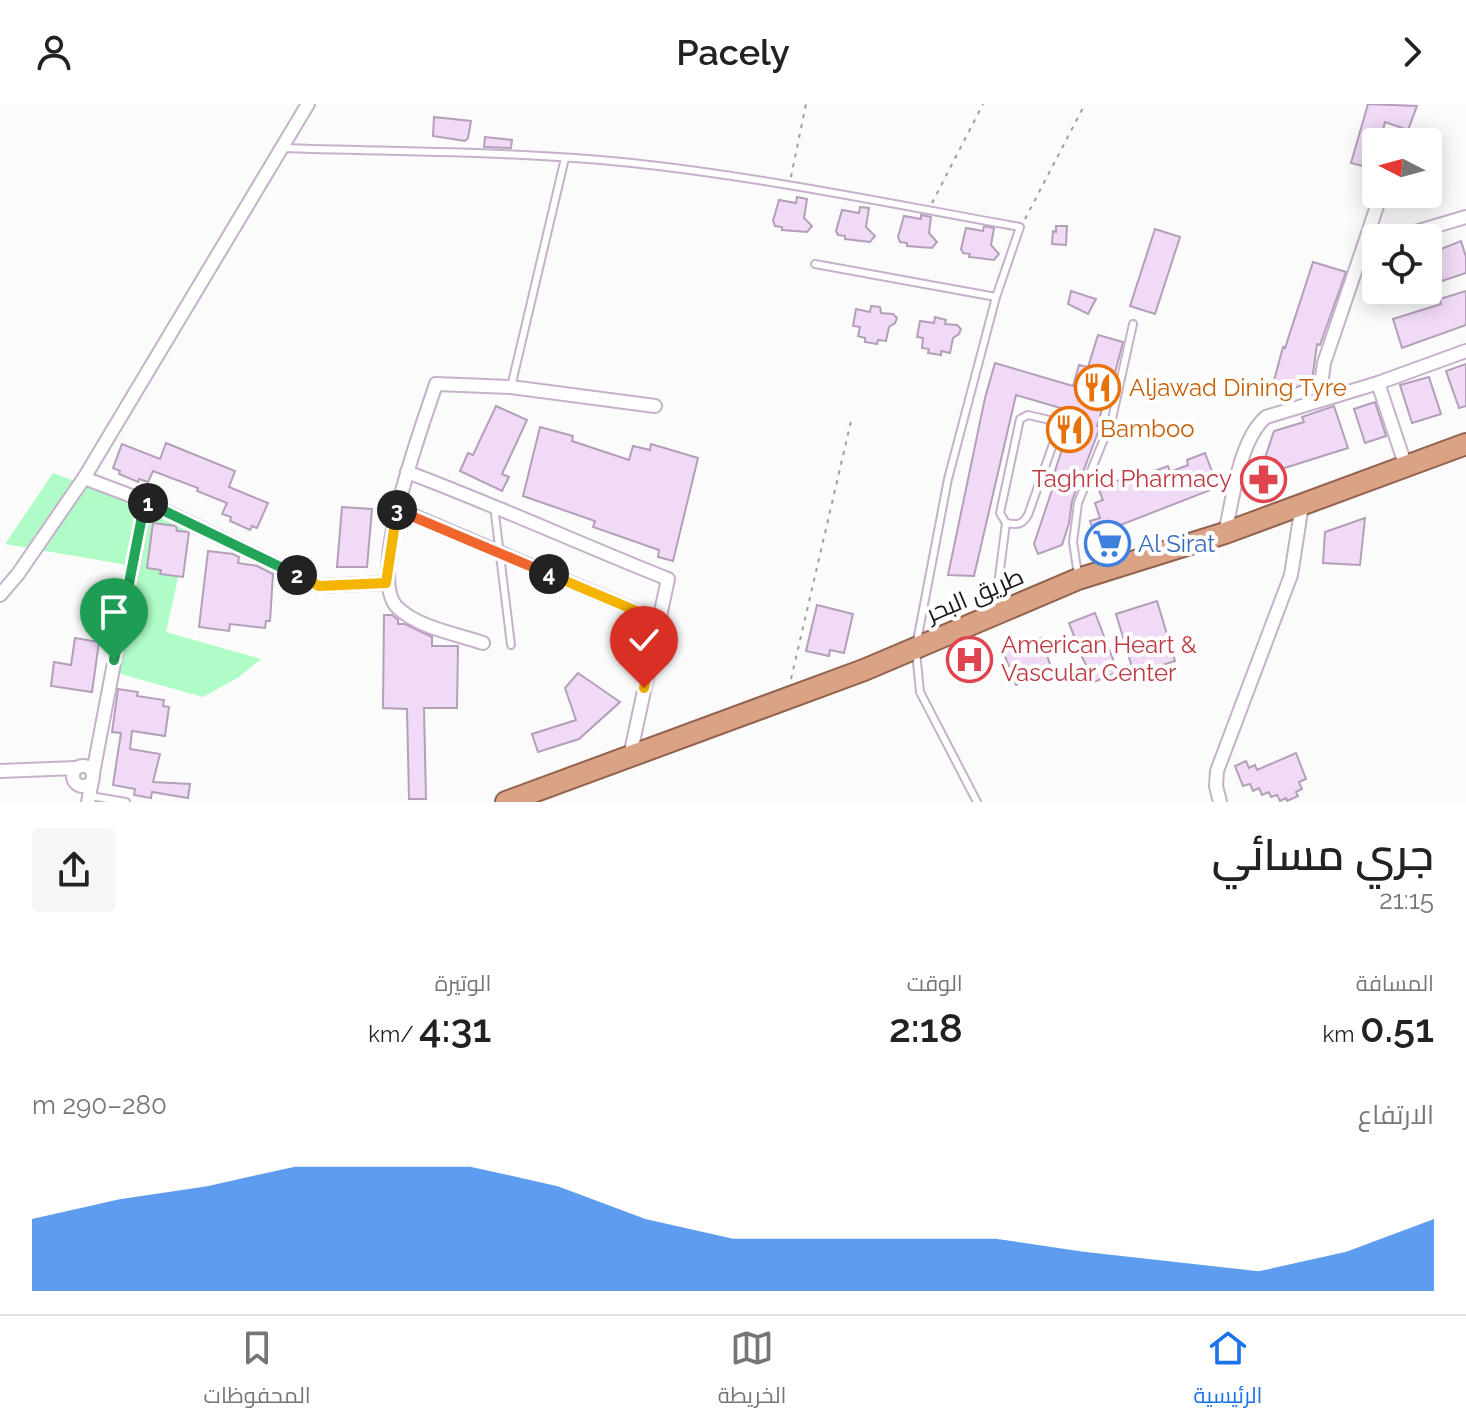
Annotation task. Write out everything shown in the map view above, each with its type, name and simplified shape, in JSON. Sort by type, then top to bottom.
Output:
[{"type":"highway","name":"طريق البحر","points":[[506,802],[916,648],[1078,579],[1225,533],[1466,444]]},
{"type":"street","points":[[0,595],[84,478],[308,104]]},
{"type":"street","points":[[1442,224],[1466,217]]},
{"type":"street","points":[[1319,400],[1324,363],[1362,266]]},
{"type":"street","points":[[1225,533],[1247,442],[1266,417],[1378,383],[1466,351]]},
{"type":"street","points":[[1378,383],[1406,467]]},
{"type":"street","points":[[483,643],[414,619],[396,607],[386,583],[407,472],[436,384],[511,387],[655,406]]},
{"type":"street","points":[[407,472],[494,505],[668,579],[630,756]]},
{"type":"street","points":[[84,478],[145,501],[319,586],[386,583]]},
{"type":"street","points":[[86,800],[145,501]]},
{"type":"street","points":[[1220,802],[1216,786],[1217,771],[1291,575],[1302,505]]},
{"type":"street","points":[[398,509],[658,620]]},
{"type":"street","points":[[76,774],[99,739]]},
{"type":"street","points":[[0,771],[46,771],[58,777],[76,774],[88,767],[92,777]]},
{"type":"street","points":[[76,774],[86,786],[92,777]]},
{"type":"street","points":[[76,774],[86,800]]},
{"type":"lane","points":[[282,148],[633,163],[789,186],[1020,227],[996,297],[948,479],[916,648],[920,692],[977,802]]},
{"type":"lane","points":[[511,387],[565,158]]},
{"type":"lane","points":[[815,264],[996,297]]},
{"type":"lane","points":[[1078,579],[1073,542],[1078,503],[1112,419],[1133,324]]},
{"type":"lane","points":[[995,615],[1006,523],[1000,513],[1020,419],[1028,415],[1054,421],[1058,430],[1028,515],[1020,525],[1006,523]]},
{"type":"lane","points":[[494,505],[511,645]]},
{"type":"lane","points":[[86,800],[126,802]]},
{"type":"path","points":[[789,186],[806,104]]},
{"type":"path","points":[[928,211],[983,104]]},
{"type":"path","points":[[1020,227],[1085,104]]},
{"type":"path","points":[[785,699],[852,417]]},
{"type":"green space","points":[[53,473],[190,524],[166,632],[261,659],[239,677],[203,697],[110,671],[127,565],[5,544]]},
{"type":"building","points":[[1368,104],[1417,106],[1409,128],[1385,122],[1384,128],[1362,128],[1362,166],[1351,163]]},
{"type":"building","points":[[434,117],[471,121],[468,138],[465,141],[433,136]]},
{"type":"building","points":[[485,137],[512,140],[511,148],[484,147]]},
{"type":"building","points":[[797,197],[807,199],[804,218],[812,226],[807,232],[782,230],[782,227],[775,226],[773,221],[779,200],[796,203]]},
{"type":"building","points":[[860,207],[869,208],[866,227],[875,236],[870,242],[845,239],[836,231],[842,210],[859,213]]},
{"type":"building","points":[[921,215],[931,217],[929,233],[937,242],[932,248],[907,246],[898,237],[904,216],[921,219]]},
{"type":"building","points":[[984,226],[994,228],[991,245],[999,254],[994,260],[969,257],[970,254],[963,253],[961,249],[966,228],[983,231]]},
{"type":"building","points":[[1056,226],[1067,226],[1066,245],[1052,244]]},
{"type":"building","points":[[1155,229],[1180,237],[1155,314],[1130,306]]},
{"type":"building","points":[[1461,241],[1466,257],[1466,273],[1442,281],[1442,248]]},
{"type":"building","points":[[1313,262],[1346,272],[1320,345],[1317,344],[1312,381],[1285,392],[1272,388]]},
{"type":"building","points":[[1071,291],[1096,299],[1088,314],[1068,304]]},
{"type":"building","points":[[1466,291],[1466,325],[1402,348],[1393,319],[1442,304],[1442,298]]},
{"type":"building","points":[[871,306],[880,307],[881,313],[893,314],[897,318],[889,327],[886,341],[878,340],[877,344],[865,342],[865,338],[858,336],[860,327],[853,326],[856,309],[870,312]]},
{"type":"building","points":[[935,317],[961,329],[953,338],[950,353],[928,353],[929,349],[922,348],[923,338],[917,337],[920,321],[934,323]]},
{"type":"building","points":[[1098,335],[1123,342],[1107,403],[1104,402],[1097,426],[1100,427],[1072,501],[1062,545],[1038,554],[1034,544],[1074,412],[1016,395],[974,576],[948,575],[995,363],[1073,386],[1079,365],[1088,367]]},
{"type":"building","points":[[1466,364],[1466,406],[1459,408],[1446,371]]},
{"type":"building","points":[[1429,377],[1441,414],[1412,423],[1400,385]]},
{"type":"building","points":[[1375,402],[1386,436],[1365,443],[1354,409]]},
{"type":"building","points":[[496,406],[527,420],[502,474],[509,477],[502,491],[460,471],[468,453],[473,455]]},
{"type":"building","points":[[1334,406],[1348,448],[1275,471],[1273,466],[1266,469],[1264,461],[1274,431],[1304,422],[1302,417]]},
{"type":"building","points":[[540,427],[573,436],[572,441],[629,460],[633,446],[650,450],[651,444],[698,458],[673,561],[658,557],[659,550],[593,527],[595,521],[523,496]]},
{"type":"building","points":[[166,443],[235,471],[229,487],[268,503],[257,528],[252,526],[250,530],[230,521],[231,517],[222,514],[227,503],[197,491],[198,488],[153,471],[148,482],[139,479],[138,482],[113,468],[122,444],[160,459]]},
{"type":"building","points":[[1205,453],[1218,487],[1095,535],[1090,521],[1100,518],[1095,503],[1103,500],[1098,488],[1132,475],[1135,485],[1156,477],[1154,471],[1168,466],[1170,472],[1188,465],[1187,460]]},
{"type":"building","points":[[342,507],[372,509],[367,567],[337,567]]},
{"type":"building","points":[[1365,518],[1360,565],[1323,563],[1325,532]]},
{"type":"building","points":[[153,523],[176,526],[177,531],[189,532],[183,577],[160,574],[161,570],[147,568]]},
{"type":"building","points":[[208,551],[233,554],[239,557],[238,563],[257,566],[273,574],[270,621],[266,621],[265,628],[230,624],[229,631],[199,627]]},
{"type":"building","points":[[1157,601],[1175,661],[1134,674],[1116,614]]},
{"type":"building","points":[[817,605],[853,614],[844,653],[830,650],[829,656],[806,651]]},
{"type":"building","points":[[1095,613],[1118,672],[1094,682],[1082,657],[1086,655],[1080,639],[1076,641],[1069,623]]},
{"type":"building","points":[[384,615],[392,615],[398,624],[405,624],[432,637],[432,646],[458,646],[457,708],[424,708],[426,799],[409,799],[407,709],[383,708]]},
{"type":"building","points":[[75,638],[99,642],[92,692],[51,686],[54,662],[71,665]]},
{"type":"building","points":[[1041,638],[1051,667],[1023,678],[1024,682],[1016,685],[1003,651]]},
{"type":"building","points":[[578,673],[620,702],[579,739],[538,752],[532,734],[576,720],[565,688]]},
{"type":"building","points":[[118,689],[164,700],[163,706],[169,707],[165,736],[132,731],[130,749],[160,754],[153,782],[190,784],[188,798],[152,792],[151,798],[134,795],[135,789],[113,785],[121,733],[112,732]]},
{"type":"building","points":[[1296,753],[1306,779],[1299,782],[1302,789],[1296,792],[1298,796],[1280,801],[1277,795],[1271,797],[1269,792],[1262,795],[1259,788],[1253,791],[1250,784],[1243,786],[1235,766],[1246,761],[1249,768],[1255,765],[1257,770]]},
{"type":"place","name":"Aljawad Dining Tyre","points":[[1098,388]]},
{"type":"place","name":"Bamboo","points":[[1069,429]]},
{"type":"place","name":"Taghrid Pharmacy","points":[[1263,479]]},
{"type":"place","name":"Al Sirat","points":[[1107,544]]},
{"type":"place","name":"American Heart & Vascular Center","points":[[970,659]]},
{"type":"route","points":[[114,660],[145,501],[319,586],[386,583],[398,509],[658,620],[644,688]]}]
